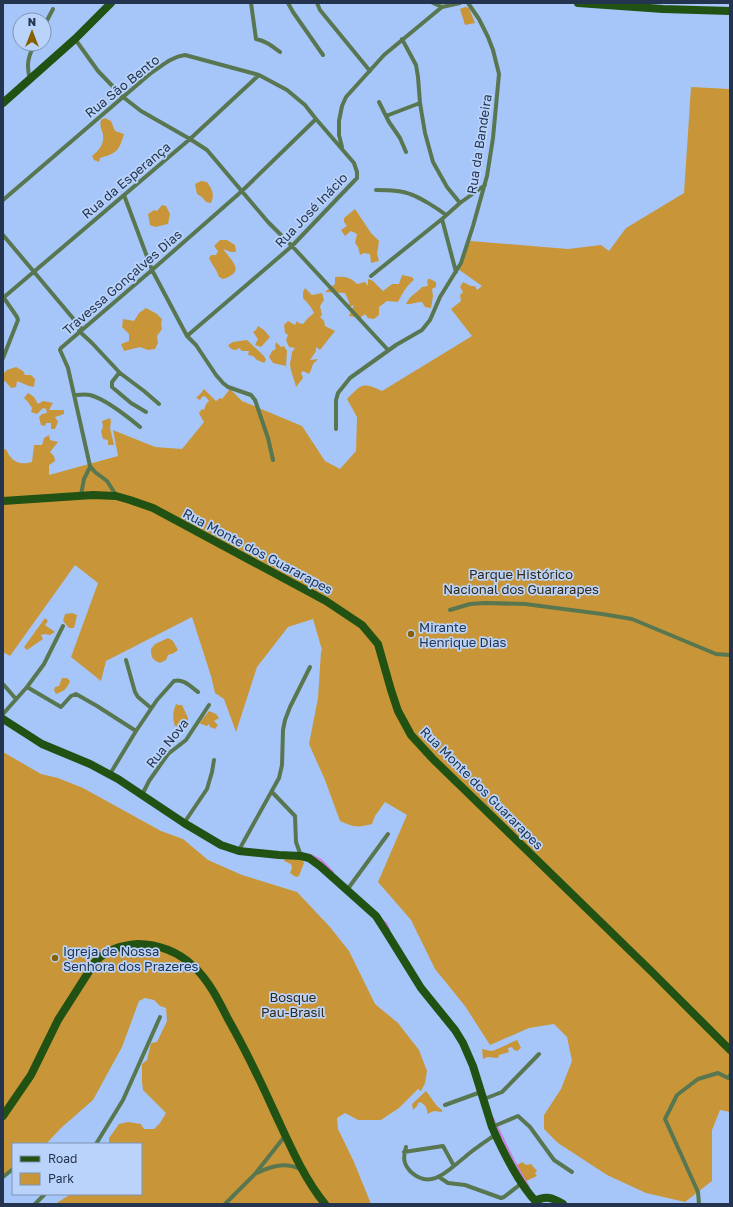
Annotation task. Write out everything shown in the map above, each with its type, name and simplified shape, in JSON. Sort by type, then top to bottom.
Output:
[{"type":"main road","points":[[3,103],[112,3]]},
{"type":"main road","points":[[578,3],[663,9],[730,11]]},
{"type":"main road","name":"Rua Monte dos Guararapes","points":[[3,501],[81,496],[116,496],[153,508],[326,601],[362,625],[378,644],[398,711],[411,735],[432,759],[730,1050]]},
{"type":"main road","points":[[3,719],[42,744],[110,774],[184,823],[221,844],[238,851],[301,856],[315,861],[376,916],[421,988],[455,1030],[470,1061],[495,1135],[522,1183],[537,1202],[540,1198],[548,1197],[563,1204]]},
{"type":"main road","points":[[3,1116],[31,1075],[58,1020],[95,962],[103,955],[132,944],[144,944],[169,950],[193,966],[202,976],[223,1009],[246,1051],[285,1136],[313,1188],[325,1204]]},
{"type":"street","points":[[251,3],[256,39],[264,41],[280,52]]},
{"type":"street","points":[[288,3],[323,56]]},
{"type":"street","points":[[317,3],[324,15],[370,71]]},
{"type":"street","points":[[433,3],[442,7]]},
{"type":"street","points":[[342,149],[339,135],[339,121],[342,106],[346,97],[384,55],[402,39],[427,21],[442,7],[460,3]]},
{"type":"street","name":"Rua da Bandeira","points":[[336,429],[336,400],[338,393],[350,378],[388,350],[422,330],[430,320],[440,297],[456,272],[465,252],[485,185],[493,138],[499,74],[488,37],[479,19],[468,3]]},
{"type":"street","points":[[74,39],[98,71],[123,97],[141,111],[207,150],[268,222],[388,350]]},
{"type":"street","points":[[402,39],[416,65],[420,103],[427,142],[433,162],[447,187],[460,203]]},
{"type":"street","points":[[30,52],[27,66],[30,79]]},
{"type":"street","name":"Rua São Bento","points":[[3,200],[151,73],[176,56],[185,56],[259,75],[287,90],[305,105],[342,149]]},
{"type":"street","name":"Rua da Esperança","points":[[3,298],[190,139],[259,75]]},
{"type":"street","points":[[379,102],[406,152]]},
{"type":"street","points":[[386,116],[420,103]]},
{"type":"street","name":"Travessa Gonçalves Dias","points":[[90,467],[75,395],[68,368],[60,349],[80,330],[152,270],[242,191],[316,119]]},
{"type":"street","name":"Rua José Inácio","points":[[187,336],[292,246],[357,178],[354,163],[342,149]]},
{"type":"street","points":[[371,276],[460,203],[485,185]]},
{"type":"street","points":[[376,190],[399,191],[410,194],[446,215]]},
{"type":"street","points":[[124,195],[152,270],[187,336],[196,345],[223,383],[228,387],[251,395],[256,400],[273,460]]},
{"type":"street","points":[[442,219],[456,272]]},
{"type":"street","points":[[3,235],[34,271],[80,330],[120,373],[159,404]]},
{"type":"street","points":[[3,298],[18,320],[3,358]]},
{"type":"street","points":[[120,373],[112,382],[112,387],[131,403],[146,412]]},
{"type":"street","points":[[75,395],[90,395],[127,415],[140,427]]},
{"type":"street","points":[[81,496],[84,479],[90,467],[107,480],[116,496]]},
{"type":"street","points":[[450,610],[470,604],[525,604],[602,614],[632,619],[716,654],[730,655]]},
{"type":"street","points":[[3,714],[27,687],[44,664],[63,626]]},
{"type":"street","points":[[126,660],[135,692],[138,697],[151,708]]},
{"type":"street","points":[[238,851],[279,778],[282,765],[283,730],[285,720],[310,667]]},
{"type":"street","points":[[110,774],[151,708],[174,681],[182,680],[198,692]]},
{"type":"street","points":[[3,684],[16,699]]},
{"type":"street","points":[[27,687],[61,707],[70,696],[76,694],[136,731]]},
{"type":"street","name":"Rua Nova","points":[[141,795],[168,754],[186,740],[209,704]]},
{"type":"street","points":[[184,823],[206,789],[212,772],[214,760]]},
{"type":"street","points":[[272,792],[296,816],[296,842],[301,856]]},
{"type":"street","points":[[347,890],[388,834]]},
{"type":"street","points":[[97,1143],[123,1100],[160,1017]]},
{"type":"street","points":[[445,1105],[482,1096],[498,1094],[507,1088],[539,1054]]},
{"type":"street","points":[[699,1204],[698,1192],[691,1174],[665,1119],[677,1095],[698,1080],[718,1073],[728,1078],[730,1075]]},
{"type":"street","points":[[492,1127],[518,1116],[530,1127],[554,1160],[572,1172]]},
{"type":"street","points":[[406,1146],[403,1156],[408,1168],[415,1176],[424,1179],[434,1178],[443,1176],[465,1156],[495,1135]]},
{"type":"street","points":[[225,1204],[255,1174],[285,1136]]},
{"type":"street","points":[[404,1152],[443,1146],[454,1166]]},
{"type":"street","points":[[255,1174],[271,1167],[278,1166],[289,1166],[303,1170]]},
{"type":"street","points":[[3,1177],[12,1170]]},
{"type":"street","points":[[439,1177],[448,1183],[465,1185],[501,1198],[522,1183]]},
{"type":"street","points":[[34,1204],[44,1195]]},
{"type":"green space","points":[[465,7],[469,8],[475,23],[465,25],[460,9]]},
{"type":"green space","name":"Parque Histórico Nacional dos Guararapes","points":[[691,87],[730,89],[730,1112],[720,1110],[712,1130],[712,1181],[685,1202],[646,1193],[607,1175],[558,1143],[544,1129],[544,1115],[561,1089],[572,1061],[567,1037],[554,1024],[529,1028],[490,1045],[465,1006],[435,969],[411,920],[378,882],[407,815],[385,802],[375,816],[372,824],[355,826],[348,825],[340,821],[325,780],[309,744],[318,698],[322,650],[313,619],[288,627],[257,667],[236,732],[224,699],[215,693],[192,617],[106,661],[101,681],[71,657],[98,583],[75,565],[10,656],[3,652],[3,450],[6,449],[10,457],[16,462],[32,462],[34,445],[42,445],[44,438],[49,435],[50,440],[58,442],[50,452],[54,456],[55,461],[49,465],[49,475],[118,456],[113,430],[155,447],[182,449],[204,422],[199,413],[202,409],[204,410],[209,401],[203,396],[200,400],[196,398],[204,389],[216,401],[220,398],[222,399],[230,389],[242,401],[302,426],[325,461],[340,469],[356,451],[357,417],[347,399],[356,390],[363,386],[370,386],[382,391],[472,336],[451,309],[461,301],[460,295],[463,292],[460,287],[463,282],[471,286],[475,286],[477,290],[482,286],[458,269],[470,241],[568,249],[601,245],[609,251],[626,228],[684,193]]},
{"type":"green space","points":[[105,118],[111,121],[115,131],[124,134],[119,148],[114,153],[100,158],[99,162],[94,160],[92,156],[102,145],[103,134],[101,120]]},
{"type":"green space","points":[[201,181],[207,182],[212,189],[213,197],[211,203],[206,202],[197,194],[195,184]]},
{"type":"green space","points":[[162,205],[166,206],[170,214],[168,224],[155,227],[150,225],[148,214],[154,210],[157,211]]},
{"type":"green space","points":[[355,209],[371,233],[379,241],[377,254],[379,261],[371,263],[370,254],[364,253],[360,255],[358,247],[355,243],[357,234],[351,231],[345,236],[341,230],[347,226],[344,222],[344,218]]},
{"type":"green space","points":[[220,240],[227,240],[235,245],[236,252],[223,249],[233,262],[235,270],[230,276],[223,279],[219,277],[209,258],[211,255],[216,255],[218,251],[214,246]]},
{"type":"green space","points":[[402,275],[412,277],[414,280],[407,287],[398,302],[387,301],[379,307],[379,315],[374,319],[368,318],[365,314],[360,318],[349,316],[354,305],[349,307],[349,302],[345,293],[325,292],[335,284],[335,277],[347,278],[357,284],[365,282],[368,286],[368,279],[373,281],[383,291],[392,284],[399,284]]},
{"type":"green space","points":[[428,279],[436,282],[436,287],[432,289],[433,296],[431,308],[425,307],[422,302],[406,304],[422,287],[428,286]]},
{"type":"green space","points":[[305,288],[312,295],[322,293],[324,300],[320,306],[322,315],[320,317],[324,321],[325,326],[335,331],[320,350],[316,347],[316,351],[310,360],[318,359],[313,364],[309,374],[303,371],[301,373],[303,378],[296,387],[290,365],[292,352],[295,348],[289,347],[286,340],[288,335],[285,333],[284,325],[288,321],[295,325],[297,321],[303,324],[314,313],[303,298]]},
{"type":"green space","points":[[146,308],[157,314],[162,319],[162,329],[157,336],[158,343],[155,349],[148,350],[140,347],[124,351],[121,344],[129,341],[129,334],[122,327],[123,319],[134,321],[139,313]]},
{"type":"green space","points":[[258,326],[270,337],[261,347],[255,345],[258,339],[253,332]]},
{"type":"green space","points":[[247,340],[264,356],[266,360],[264,363],[257,360],[253,356],[248,355],[249,351],[242,351],[239,348],[233,350],[228,345],[233,342]]},
{"type":"green space","points":[[276,342],[281,347],[284,346],[287,351],[286,366],[273,363],[269,357],[272,351],[276,349]]},
{"type":"green space","points":[[16,367],[23,371],[25,375],[31,375],[35,379],[34,387],[17,381],[16,387],[11,388],[5,381],[3,382],[3,374],[7,370]]},
{"type":"green space","points":[[28,393],[34,397],[38,404],[43,401],[53,403],[49,410],[64,410],[64,414],[55,417],[58,422],[55,429],[51,429],[51,423],[46,423],[45,426],[41,425],[39,417],[42,414],[47,413],[46,409],[43,408],[37,414],[31,412],[32,408],[24,398]]},
{"type":"green space","points":[[110,418],[110,428],[114,445],[108,445],[108,440],[103,439],[101,431],[103,427],[102,421]]},
{"type":"green space","points":[[72,613],[77,615],[74,628],[69,628],[63,621],[65,614]]},
{"type":"green space","points":[[45,618],[48,621],[45,625],[55,632],[50,635],[41,635],[43,639],[27,650],[24,647]]},
{"type":"green space","points":[[168,638],[173,641],[178,650],[168,655],[166,660],[160,663],[155,661],[152,658],[151,649],[155,644]]},
{"type":"green space","points":[[62,678],[67,678],[70,681],[65,689],[56,694],[54,690],[55,687],[59,686]]},
{"type":"green space","points":[[176,704],[182,705],[188,718],[188,722],[183,722],[181,727],[175,726],[173,720]]},
{"type":"green space","points":[[209,711],[216,714],[219,718],[214,721],[218,725],[215,729],[210,727],[209,724],[207,726],[200,723],[197,726]]},
{"type":"green space","name":"Bosque Pau-Brasil","points":[[3,752],[41,774],[58,778],[83,788],[161,831],[183,839],[208,860],[242,875],[297,892],[330,927],[349,951],[375,1004],[398,1023],[419,1050],[427,1071],[425,1083],[421,1091],[418,1089],[399,1108],[381,1120],[358,1120],[345,1113],[337,1118],[338,1129],[354,1162],[371,1204],[55,1204],[69,1195],[142,1195],[142,1143],[109,1143],[109,1138],[119,1124],[128,1122],[141,1124],[144,1129],[154,1129],[166,1113],[143,1090],[142,1064],[147,1060],[151,1043],[157,1042],[167,1021],[166,1008],[160,1006],[154,1000],[145,998],[139,1001],[122,1047],[93,1100],[61,1128],[47,1143],[12,1143],[12,1168],[3,1176]]},
{"type":"green space","points":[[286,857],[302,859],[304,863],[299,876],[296,877],[290,873],[292,868],[291,864],[284,861]]},
{"type":"green space","points":[[517,1040],[521,1048],[517,1051],[512,1047],[508,1048],[509,1052],[499,1055],[498,1058],[488,1057],[483,1059],[482,1049],[491,1051],[495,1050]]},
{"type":"green space","points":[[426,1091],[437,1106],[442,1110],[442,1112],[434,1111],[427,1114],[426,1107],[420,1102],[413,1110],[412,1104]]},
{"type":"green space","points":[[522,1162],[526,1165],[531,1164],[537,1171],[535,1173],[537,1176],[524,1182],[516,1166]]},
{"type":"waterway","points":[[311,855],[321,860],[333,872]]},
{"type":"waterway","points":[[382,920],[386,923],[389,929]]},
{"type":"waterway","points":[[493,1118],[514,1161],[529,1187]]},
{"type":"place","name":"Mirante Henrique Dias","points":[[411,634]]},
{"type":"place","name":"Igreja de Nossa Senhora dos Prazeres","points":[[55,958]]}]
